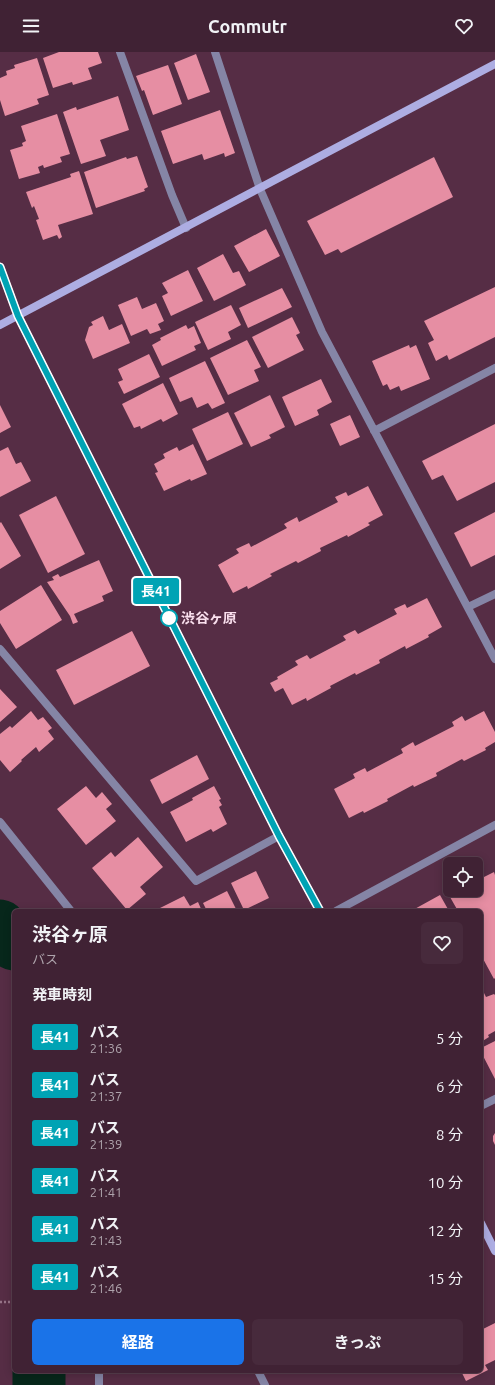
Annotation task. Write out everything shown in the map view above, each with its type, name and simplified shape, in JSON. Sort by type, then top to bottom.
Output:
[{"type":"street","points":[[120,52],[172,195],[186,228]]},
{"type":"street","points":[[215,52],[260,189],[322,332],[495,659]]},
{"type":"street","points":[[0,325],[495,64]]},
{"type":"street","points":[[0,267],[18,316],[279,836],[319,909]]},
{"type":"street","points":[[374,431],[495,368]]},
{"type":"street","points":[[468,608],[495,594]]},
{"type":"street","points":[[0,650],[196,881],[279,836]]},
{"type":"street","points":[[0,822],[69,909]]},
{"type":"street","points":[[340,909],[495,824]]},
{"type":"street","points":[[483,1105],[495,1099]]},
{"type":"street","points":[[483,1228],[495,1251]]},
{"type":"street","points":[[99,1373],[99,1385]]},
{"type":"street","points":[[259,1373],[265,1385]]},
{"type":"path","points":[[0,1302],[12,1302]]},
{"type":"building","points":[[59,52],[98,52],[102,63],[88,68],[92,79],[73,85],[72,82],[53,88],[43,58]]},
{"type":"building","points":[[196,54],[210,92],[188,100],[174,63]]},
{"type":"building","points":[[37,58],[49,95],[37,99],[39,104],[5,116],[0,100],[0,78],[7,75],[6,71],[15,68],[14,65]]},
{"type":"building","points":[[168,65],[182,104],[153,115],[144,90],[142,91],[136,76]]},
{"type":"building","points":[[118,96],[129,130],[100,140],[106,156],[81,164],[63,112],[76,107],[77,110]]},
{"type":"building","points":[[220,110],[235,153],[225,157],[224,153],[204,160],[202,154],[173,164],[161,131]]},
{"type":"building","points":[[57,114],[70,154],[60,157],[62,162],[44,168],[43,165],[38,167],[40,173],[19,179],[10,150],[23,146],[22,143],[26,141],[21,126]]},
{"type":"building","points":[[137,156],[148,187],[144,189],[145,191],[96,208],[84,172],[126,157],[127,159]]},
{"type":"building","points":[[434,157],[453,197],[341,253],[338,249],[325,255],[307,221]]},
{"type":"building","points":[[79,171],[93,214],[58,225],[62,237],[59,239],[57,235],[43,240],[36,220],[39,219],[34,206],[32,208],[26,192],[71,177],[70,174]]},
{"type":"building","points":[[266,229],[280,256],[249,272],[234,246]]},
{"type":"building","points":[[223,254],[233,273],[239,271],[246,285],[214,301],[197,268]]},
{"type":"building","points":[[188,270],[203,301],[171,316],[162,296],[168,293],[162,283]]},
{"type":"building","points":[[495,287],[495,337],[449,360],[447,355],[436,361],[428,343],[434,340],[424,321]]},
{"type":"building","points":[[282,288],[292,307],[248,328],[239,308]]},
{"type":"building","points":[[137,297],[142,309],[156,303],[164,321],[158,324],[161,330],[150,334],[147,329],[131,336],[118,305]]},
{"type":"building","points":[[231,305],[241,325],[228,332],[231,339],[208,350],[195,322]]},
{"type":"building","points":[[103,316],[109,330],[122,324],[130,343],[93,359],[85,340],[89,327],[93,325],[91,322]]},
{"type":"building","points":[[292,317],[300,333],[296,335],[304,350],[268,368],[252,337]]},
{"type":"building","points":[[186,325],[188,329],[194,326],[201,343],[194,346],[196,350],[162,366],[152,345],[161,340],[160,338]]},
{"type":"building","points":[[247,340],[261,367],[254,370],[259,381],[228,395],[210,358]]},
{"type":"building","points":[[409,345],[410,348],[416,345],[430,379],[401,391],[399,386],[390,390],[387,384],[383,386],[372,361]]},
{"type":"building","points":[[149,354],[160,377],[124,394],[118,382],[123,380],[118,369]]},
{"type":"building","points":[[205,361],[225,403],[212,409],[208,403],[197,408],[192,397],[180,402],[169,378]]},
{"type":"building","points":[[321,379],[332,402],[317,410],[319,415],[295,426],[282,397]]},
{"type":"building","points":[[163,383],[178,414],[163,422],[161,419],[141,429],[140,426],[134,428],[122,404]]},
{"type":"building","points":[[270,395],[285,427],[269,435],[271,438],[251,447],[234,413]]},
{"type":"building","points":[[0,405],[11,427],[0,433]]},
{"type":"building","points":[[228,412],[243,444],[207,461],[192,429]]},
{"type":"building","points":[[350,415],[360,437],[340,446],[330,424]]},
{"type":"building","points":[[495,424],[495,482],[457,501],[443,475],[432,480],[422,461]]},
{"type":"building","points":[[193,444],[207,474],[191,481],[190,479],[164,491],[155,473],[158,472],[154,464],[165,458],[163,454],[177,447],[179,451]]},
{"type":"building","points":[[8,447],[16,464],[21,462],[31,481],[0,497],[0,451]]},
{"type":"building","points":[[368,486],[383,515],[368,523],[370,525],[348,537],[347,535],[320,548],[321,551],[298,563],[296,561],[270,574],[272,576],[248,589],[247,586],[233,593],[218,565],[239,553],[236,549],[249,543],[251,547],[287,528],[284,524],[297,517],[299,522],[338,502],[335,497],[346,492],[348,496]]},
{"type":"building","points":[[56,496],[85,554],[48,573],[19,515]]},
{"type":"building","points":[[495,512],[495,555],[471,567],[454,533]]},
{"type":"building","points":[[1,522],[21,556],[0,569],[0,523]]},
{"type":"building","points":[[99,560],[113,591],[102,596],[104,601],[74,614],[78,622],[73,624],[70,616],[47,582],[54,580],[52,577],[58,574],[60,577]]},
{"type":"building","points":[[41,585],[62,620],[16,649],[0,623],[0,611]]},
{"type":"building","points":[[427,598],[442,627],[428,635],[429,637],[406,649],[405,646],[379,660],[380,663],[356,675],[355,673],[330,686],[331,688],[307,701],[306,698],[292,705],[283,688],[275,692],[270,683],[278,679],[277,677],[298,665],[295,661],[307,655],[310,659],[346,640],[343,636],[355,630],[358,634],[397,614],[394,609],[405,604],[407,608]]},
{"type":"building","points":[[132,631],[150,666],[74,705],[56,670]]},
{"type":"building","points":[[0,689],[17,707],[0,722]]},
{"type":"building","points":[[31,711],[38,720],[43,717],[52,728],[48,731],[54,739],[39,752],[36,747],[10,772],[0,760],[0,734],[10,726],[12,728]]},
{"type":"building","points":[[484,711],[495,732],[495,742],[485,748],[486,750],[464,761],[462,759],[436,773],[437,776],[414,787],[413,785],[387,799],[388,801],[364,813],[363,811],[349,818],[334,789],[355,778],[353,774],[365,768],[367,772],[403,753],[401,749],[413,742],[415,746],[454,726],[452,722],[462,716],[465,721]]},
{"type":"building","points":[[197,755],[209,779],[162,804],[150,780]]},
{"type":"building","points":[[86,786],[96,798],[102,792],[112,804],[106,809],[116,821],[86,845],[57,809]]},
{"type":"building","points":[[214,786],[221,799],[219,800],[222,805],[219,807],[227,824],[213,832],[211,829],[186,842],[170,812],[193,800],[192,798]]},
{"type":"building","points":[[138,837],[163,867],[140,887],[146,894],[128,909],[126,909],[92,868],[111,852],[115,857]]},
{"type":"building","points":[[256,871],[269,898],[244,909],[231,883]]},
{"type":"building","points":[[494,872],[494,979],[483,959],[483,909],[457,909],[450,897],[483,897],[483,878]]},
{"type":"building","points":[[227,891],[236,909],[206,909],[203,903]]},
{"type":"building","points":[[440,895],[448,909],[415,909]]},
{"type":"building","points":[[184,896],[190,906],[198,902],[201,909],[158,909]]},
{"type":"building","points":[[483,993],[486,997],[495,995],[495,1031],[488,1035],[489,1037],[483,1041]]},
{"type":"building","points":[[495,1041],[495,1079],[483,1056],[483,1047]]},
{"type":"building","points":[[495,1133],[495,1145],[493,1136]]},
{"type":"building","points":[[495,1323],[495,1360],[485,1365],[488,1370],[483,1372],[483,1329]]},
{"type":"building","points":[[462,1373],[482,1373],[466,1381]]},
{"type":"waterway","points":[[0,926],[12,941]]},
{"type":"waterway","points":[[39,1373],[39,1385]]},
{"type":"bus line","name":"長41","points":[[0,267],[18,316],[279,836],[319,909]]},
{"type":"place","name":"渋谷ヶ原","points":[[169,618]]}]
